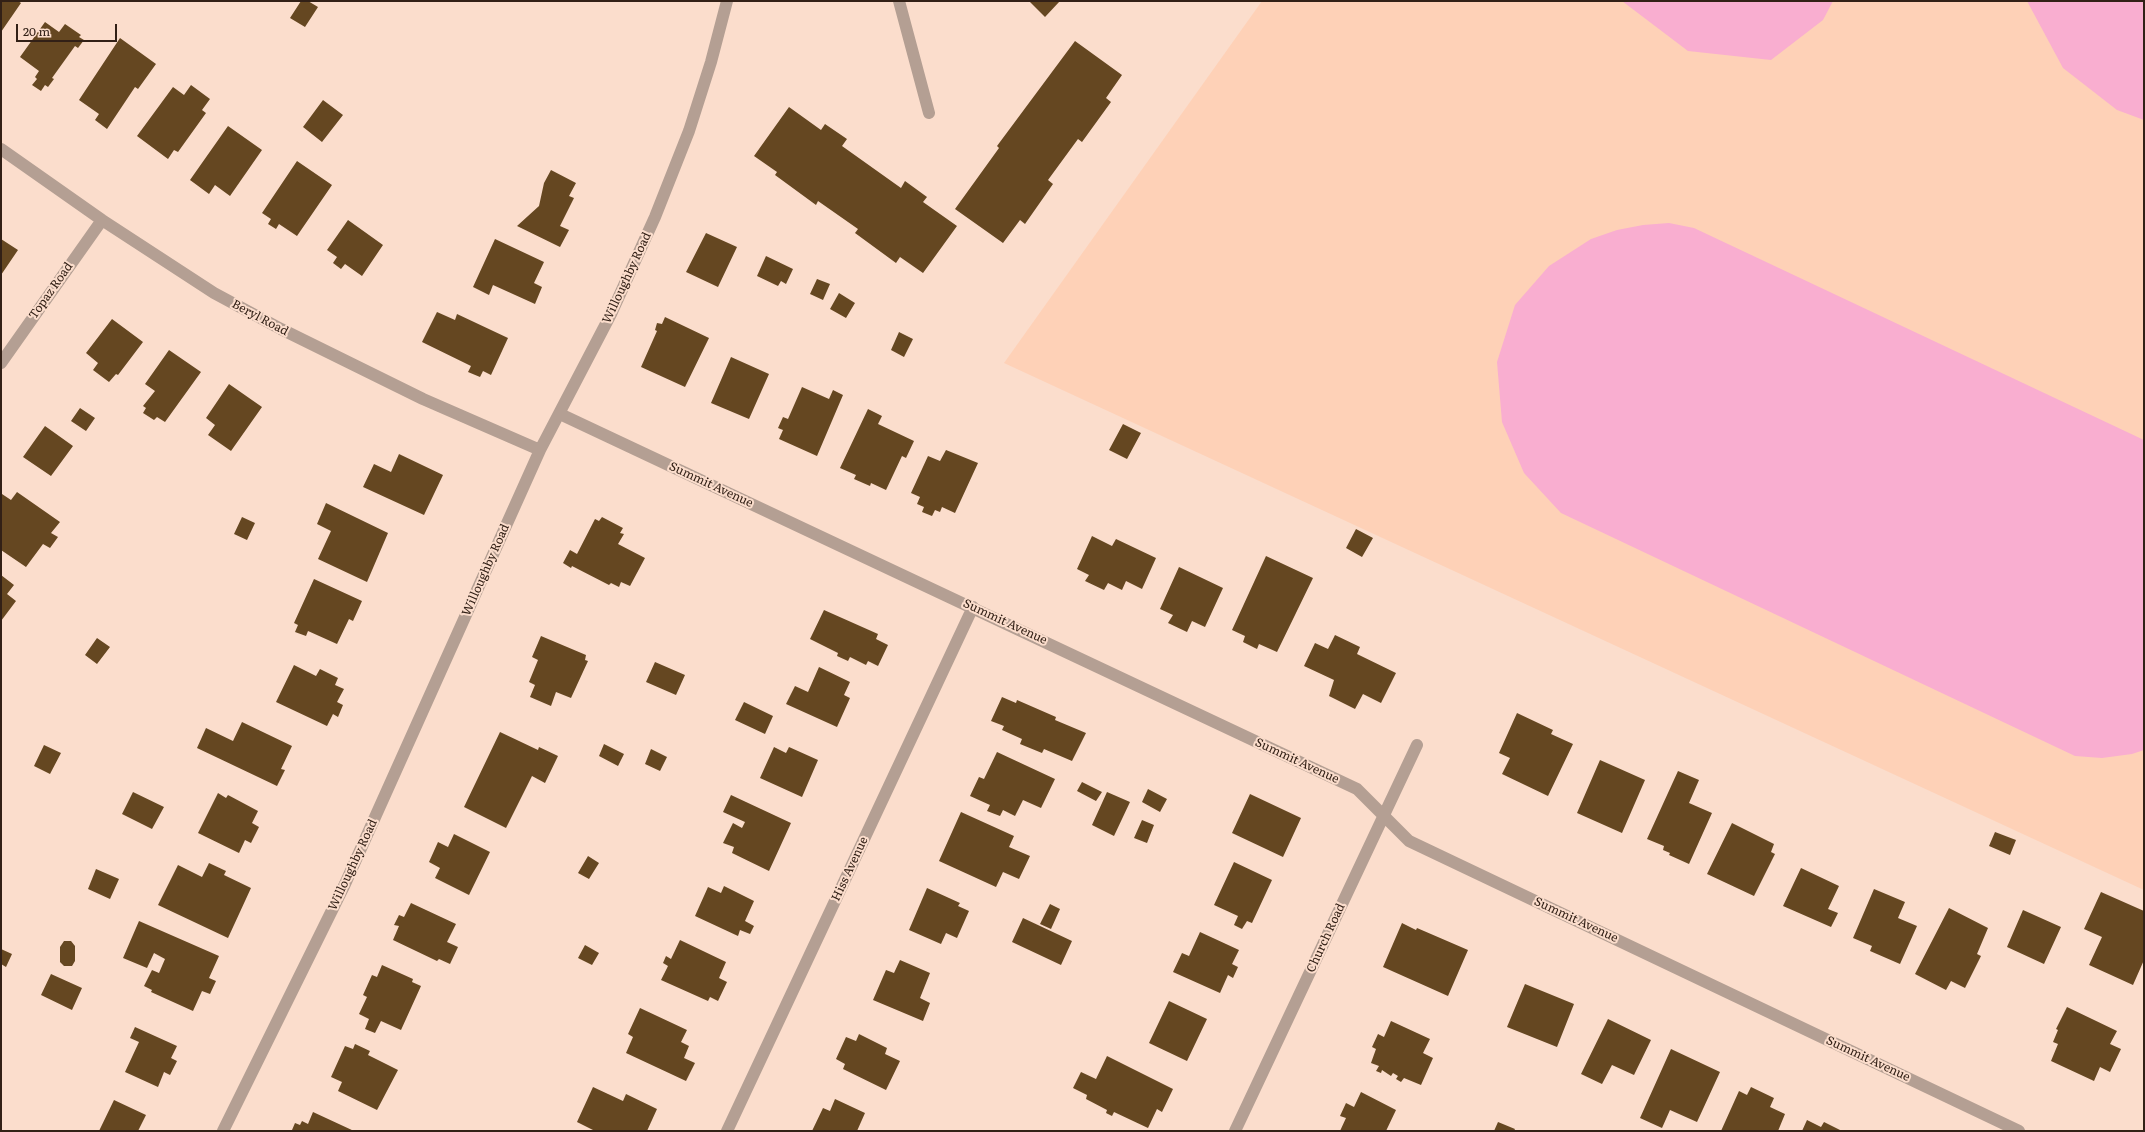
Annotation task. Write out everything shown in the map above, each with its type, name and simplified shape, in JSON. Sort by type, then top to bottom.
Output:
[{"type":"street","name":"Willoughby Road","points":[[223,1131],[345,884],[540,450],[611,314],[655,217],[690,131],[711,62],[727,1]]},
{"type":"street","points":[[899,1],[929,113]]},
{"type":"street","name":"Beryl Road","points":[[1,149],[102,220],[214,293],[281,329],[423,399],[540,450]]},
{"type":"street","name":"Topaz Road","points":[[1,362],[102,220]]},
{"type":"street","name":"Summit Avenue","points":[[560,414],[1357,789],[1409,841],[2019,1131]]},
{"type":"street","name":"Hiss Avenue","points":[[728,1131],[973,607]]},
{"type":"street","name":"Church Road","points":[[1235,1131],[1416,745]]},
{"type":"shaded area","points":[[1262,1],[2144,1],[2144,890],[1004,363]]},
{"type":"shaded area","points":[[1622,1],[1833,1],[1823,20],[1771,60],[1688,51]]},
{"type":"shaded area","points":[[2027,1],[2144,1],[2144,120],[2117,110],[2063,68]]},
{"type":"shaded area","points":[[1669,223],[1694,228],[2144,440],[2144,750],[2132,754],[2102,758],[2075,756],[1561,513],[1524,473],[1502,422],[1497,362],[1515,305],[1549,266],[1591,239],[1617,230],[1643,225]]},
{"type":"building","points":[[1,1],[18,1],[21,3],[1,32]]},
{"type":"building","points":[[301,1],[308,1],[318,7],[305,27],[290,18]]},
{"type":"building","points":[[1029,1],[1060,1],[1045,17]]},
{"type":"building","points":[[45,22],[59,32],[65,24],[81,35],[79,37],[84,40],[78,48],[75,46],[52,78],[54,79],[48,87],[45,85],[41,91],[32,85],[37,79],[35,77],[39,71],[20,57]]},
{"type":"building","points":[[120,38],[156,64],[138,89],[135,87],[107,129],[95,120],[99,114],[79,100]]},
{"type":"building","points":[[1075,41],[1122,75],[1106,98],[1111,102],[1082,142],[1078,139],[1048,180],[1053,184],[1025,224],[1020,220],[1003,243],[955,209],[999,148],[997,146]]},
{"type":"building","points":[[191,85],[210,99],[202,110],[206,113],[178,152],[174,150],[168,159],[137,136],[173,87],[184,95]]},
{"type":"building","points":[[323,100],[343,115],[322,142],[303,127]]},
{"type":"building","points":[[789,107],[821,130],[825,124],[847,139],[842,146],[901,188],[905,181],[927,197],[923,202],[957,226],[923,273],[900,257],[896,263],[855,233],[858,229],[818,201],[816,205],[775,175],[777,172],[754,156]]},
{"type":"building","points":[[228,126],[262,150],[230,196],[215,185],[209,194],[190,180]]},
{"type":"building","points":[[297,161],[332,185],[297,236],[279,224],[276,229],[268,224],[271,219],[262,213]]},
{"type":"building","points":[[551,170],[576,183],[569,196],[574,198],[560,226],[569,230],[560,247],[517,226],[539,206],[544,183]]},
{"type":"building","points":[[348,220],[383,245],[362,276],[345,264],[341,269],[333,263],[337,257],[327,250]]},
{"type":"building","points":[[706,233],[737,247],[718,287],[686,272]]},
{"type":"building","points":[[1,239],[18,250],[1,275]]},
{"type":"building","points":[[495,239],[544,262],[534,283],[542,287],[535,304],[493,285],[489,295],[473,287]]},
{"type":"building","points":[[766,256],[793,269],[786,284],[781,281],[778,286],[757,276]]},
{"type":"building","points":[[817,279],[830,284],[823,300],[810,294]]},
{"type":"building","points":[[839,293],[855,303],[846,318],[830,309]]},
{"type":"building","points":[[437,312],[455,320],[457,314],[508,338],[491,375],[483,371],[480,377],[468,372],[471,366],[422,342]]},
{"type":"building","points":[[665,317],[709,338],[685,387],[641,367],[657,331],[655,330],[657,323],[662,324]]},
{"type":"building","points":[[112,319],[143,342],[118,375],[116,374],[109,382],[93,370],[98,363],[86,353]]},
{"type":"building","points":[[899,332],[913,339],[904,357],[891,350]]},
{"type":"building","points":[[169,350],[201,372],[165,422],[157,417],[154,420],[143,413],[146,408],[143,406],[155,391],[145,384]]},
{"type":"building","points":[[731,357],[769,374],[749,419],[711,403]]},
{"type":"building","points":[[229,384],[262,407],[231,451],[208,435],[215,425],[206,418]]},
{"type":"building","points":[[802,387],[829,399],[833,390],[843,395],[817,456],[779,439],[783,430],[778,428],[783,417],[788,419]]},
{"type":"building","points":[[80,408],[95,418],[86,431],[71,421]]},
{"type":"building","points":[[868,409],[882,416],[878,424],[914,441],[906,458],[902,456],[886,490],[871,483],[870,486],[854,479],[856,475],[840,468]]},
{"type":"building","points":[[1123,424],[1141,433],[1127,459],[1109,450]]},
{"type":"building","points":[[45,426],[73,446],[51,476],[23,457]]},
{"type":"building","points":[[946,450],[978,463],[955,513],[942,507],[940,512],[935,510],[932,516],[922,512],[924,507],[917,504],[920,497],[911,493],[928,456],[940,461]]},
{"type":"building","points":[[399,454],[443,475],[424,515],[363,487],[374,464],[391,472]]},
{"type":"building","points":[[17,492],[60,522],[51,533],[58,537],[50,548],[43,544],[26,567],[1,550],[1,496],[2,494],[11,500]]},
{"type":"building","points":[[326,503],[388,533],[367,582],[318,559],[331,531],[317,524]]},
{"type":"building","points":[[242,517],[255,523],[247,540],[234,534]]},
{"type":"building","points":[[602,517],[623,528],[620,533],[624,534],[618,544],[645,558],[630,586],[621,582],[619,587],[611,583],[609,585],[563,563],[570,550],[577,554],[595,519],[599,521]]},
{"type":"building","points":[[1356,529],[1373,538],[1362,557],[1346,548]]},
{"type":"building","points":[[1092,536],[1112,546],[1116,539],[1156,558],[1142,589],[1126,581],[1122,590],[1108,583],[1104,590],[1085,581],[1089,575],[1077,569]]},
{"type":"building","points":[[1266,556],[1313,578],[1277,652],[1259,644],[1257,649],[1243,642],[1245,636],[1232,630]]},
{"type":"building","points":[[1179,567],[1223,588],[1205,627],[1192,621],[1187,632],[1168,623],[1173,615],[1160,609]]},
{"type":"building","points":[[1,575],[14,585],[7,594],[16,601],[1,621]]},
{"type":"building","points":[[314,579],[362,601],[353,621],[349,619],[337,644],[308,631],[306,636],[295,632],[298,625],[294,623]]},
{"type":"building","points":[[824,610],[878,634],[876,639],[888,645],[878,666],[868,661],[866,665],[850,657],[848,661],[837,656],[838,653],[810,639]]},
{"type":"building","points":[[1335,635],[1360,647],[1357,654],[1396,673],[1381,703],[1363,694],[1355,709],[1329,696],[1334,680],[1304,666],[1315,643],[1328,649]]},
{"type":"building","points":[[541,636],[586,655],[585,660],[588,661],[571,698],[556,692],[551,706],[530,697],[535,685],[529,682],[538,660],[532,657]]},
{"type":"building","points":[[97,638],[110,647],[97,664],[85,655]]},
{"type":"building","points":[[655,662],[685,675],[676,695],[646,682]]},
{"type":"building","points":[[294,665],[316,676],[320,669],[338,678],[335,685],[344,689],[337,702],[343,705],[338,717],[333,714],[327,726],[276,702]]},
{"type":"building","points":[[819,667],[850,682],[844,695],[850,698],[837,727],[786,704],[795,686],[808,692]]},
{"type":"building","points":[[1002,697],[1016,703],[1017,700],[1056,717],[1055,720],[1086,733],[1072,761],[1044,749],[1042,753],[1020,744],[1022,739],[1002,730],[1004,726],[991,721]]},
{"type":"building","points":[[744,702],[773,716],[765,734],[735,720]]},
{"type":"building","points":[[1517,713],[1553,730],[1551,734],[1573,744],[1548,796],[1502,774],[1510,758],[1499,753]]},
{"type":"building","points":[[242,722],[292,746],[281,769],[285,770],[277,786],[197,748],[206,728],[233,741]]},
{"type":"building","points":[[500,732],[538,750],[539,747],[558,756],[545,783],[532,776],[506,828],[464,807]]},
{"type":"building","points":[[604,744],[624,754],[618,766],[599,756]]},
{"type":"building","points":[[44,745],[61,753],[50,774],[34,766]]},
{"type":"building","points":[[774,747],[786,753],[789,747],[818,760],[802,797],[760,778]]},
{"type":"building","points":[[651,749],[667,757],[660,771],[645,764]]},
{"type":"building","points":[[997,752],[1055,779],[1041,808],[1023,800],[1015,816],[1003,810],[1000,816],[987,811],[990,805],[970,796],[979,777],[984,779]]},
{"type":"building","points":[[1600,760],[1645,780],[1622,833],[1577,813]]},
{"type":"building","points":[[1678,771],[1699,780],[1689,803],[1712,813],[1689,864],[1669,855],[1670,853],[1663,850],[1664,846],[1647,839]]},
{"type":"building","points":[[1082,782],[1102,792],[1096,801],[1077,791]]},
{"type":"building","points":[[1148,789],[1167,799],[1160,812],[1142,802]]},
{"type":"building","points":[[133,792],[164,807],[152,829],[122,814]]},
{"type":"building","points":[[1107,792],[1130,802],[1114,836],[1092,825]]},
{"type":"building","points":[[218,793],[226,798],[228,795],[258,811],[252,823],[259,827],[251,843],[245,840],[239,853],[198,833]]},
{"type":"building","points":[[1250,794],[1301,818],[1283,857],[1232,833]]},
{"type":"building","points":[[731,795],[791,823],[769,871],[732,853],[734,847],[723,843],[733,823],[742,828],[745,822],[723,812]]},
{"type":"building","points":[[961,812],[1014,836],[1009,847],[1030,856],[1019,879],[1003,872],[996,887],[939,861]]},
{"type":"building","points":[[1142,820],[1154,825],[1147,843],[1134,838]]},
{"type":"building","points":[[1732,823],[1774,844],[1771,852],[1775,854],[1754,896],[1707,874]]},
{"type":"building","points":[[1995,832],[2016,840],[2010,855],[1989,846]]},
{"type":"building","points":[[454,834],[490,852],[469,895],[435,878],[440,868],[429,862],[438,842],[448,847]]},
{"type":"building","points":[[588,856],[599,863],[589,879],[578,873]]},
{"type":"building","points":[[1234,862],[1272,880],[1252,923],[1247,921],[1242,929],[1234,925],[1238,916],[1214,905]]},
{"type":"building","points":[[209,863],[226,871],[224,875],[251,888],[228,938],[158,905],[178,865],[202,877]]},
{"type":"building","points":[[1801,868],[1839,886],[1828,909],[1838,913],[1831,927],[1783,906]]},
{"type":"building","points":[[96,869],[119,879],[110,899],[88,889]]},
{"type":"building","points":[[724,886],[754,901],[745,921],[754,926],[750,934],[740,930],[738,936],[695,916],[708,887],[721,893]]},
{"type":"building","points":[[927,888],[960,903],[958,906],[969,911],[957,938],[946,933],[941,944],[909,930]]},
{"type":"building","points":[[1874,889],[1905,902],[1898,918],[1917,926],[1900,964],[1870,951],[1872,946],[1853,938]]},
{"type":"building","points":[[2101,892],[2144,911],[2144,960],[2133,985],[2089,965],[2102,937],[2084,929]]},
{"type":"building","points":[[411,903],[456,924],[447,942],[458,947],[450,964],[439,959],[437,961],[393,940],[399,926],[394,925],[399,915],[404,917]]},
{"type":"building","points":[[1050,904],[1060,909],[1051,929],[1040,924]]},
{"type":"building","points":[[1949,908],[1988,928],[1977,954],[1981,956],[1965,988],[1951,981],[1946,990],[1915,974]]},
{"type":"building","points":[[2023,910],[2061,927],[2044,964],[2007,947]]},
{"type":"building","points":[[1023,918],[1072,941],[1061,965],[1012,942]]},
{"type":"building","points":[[139,921],[219,956],[209,978],[216,981],[210,994],[202,991],[193,1011],[151,992],[152,990],[144,986],[152,970],[159,973],[165,959],[154,953],[147,968],[123,958]]},
{"type":"building","points":[[1402,923],[1468,950],[1448,996],[1383,967]]},
{"type":"building","points":[[1200,932],[1239,950],[1232,964],[1238,967],[1233,978],[1228,975],[1220,993],[1173,972],[1182,953],[1189,956]]},
{"type":"building","points":[[680,940],[726,962],[719,978],[727,982],[718,1001],[710,997],[708,1001],[661,980],[668,966],[663,963],[666,956],[671,959]]},
{"type":"building","points":[[64,941],[71,941],[75,946],[75,961],[72,966],[64,966],[60,962],[60,947]]},
{"type":"building","points":[[585,945],[599,953],[592,965],[578,958]]},
{"type":"building","points":[[1,949],[12,954],[6,967],[1,964]]},
{"type":"building","points":[[900,960],[930,973],[920,998],[930,1003],[923,1021],[873,1000],[886,970],[894,973]]},
{"type":"building","points":[[382,965],[413,979],[412,982],[421,986],[401,1030],[381,1021],[375,1033],[365,1029],[369,1019],[359,1014],[367,997],[363,995],[372,975],[377,977]]},
{"type":"building","points":[[51,974],[82,988],[72,1010],[41,995]]},
{"type":"building","points":[[1525,984],[1574,1004],[1557,1047],[1507,1027]]},
{"type":"building","points":[[1169,1001],[1207,1019],[1187,1061],[1149,1043]]},
{"type":"building","points":[[2067,1007],[2117,1031],[2110,1044],[2121,1049],[2110,1072],[2100,1067],[2094,1081],[2051,1061],[2058,1044],[2053,1042],[2058,1030],[2056,1029]]},
{"type":"building","points":[[640,1008],[687,1030],[681,1042],[689,1046],[684,1058],[695,1063],[686,1081],[626,1053],[633,1037],[628,1034]]},
{"type":"building","points":[[1608,1019],[1651,1040],[1634,1075],[1612,1065],[1602,1084],[1581,1074]]},
{"type":"building","points":[[1391,1021],[1430,1039],[1423,1053],[1433,1058],[1421,1085],[1404,1078],[1401,1082],[1396,1079],[1398,1076],[1393,1073],[1391,1076],[1382,1070],[1381,1073],[1376,1071],[1379,1066],[1371,1063],[1376,1049],[1372,1047],[1378,1034],[1384,1037]]},
{"type":"building","points":[[135,1027],[177,1046],[171,1058],[177,1061],[170,1075],[164,1072],[158,1087],[125,1072],[139,1042],[130,1038]]},
{"type":"building","points":[[859,1034],[887,1048],[885,1054],[900,1061],[886,1090],[843,1069],[845,1064],[836,1059],[846,1037],[856,1041]]},
{"type":"building","points":[[355,1044],[370,1051],[368,1055],[398,1070],[377,1110],[338,1091],[342,1082],[331,1077],[345,1046],[353,1049]]},
{"type":"building","points":[[1671,1049],[1720,1072],[1697,1122],[1670,1110],[1662,1128],[1640,1118]]},
{"type":"building","points":[[1107,1056],[1173,1089],[1162,1112],[1157,1109],[1148,1128],[1114,1112],[1112,1116],[1106,1113],[1107,1110],[1086,1099],[1087,1095],[1073,1088],[1081,1072],[1096,1079]]},
{"type":"building","points":[[593,1087],[623,1101],[626,1094],[657,1109],[647,1131],[595,1131],[577,1122]]},
{"type":"building","points":[[1751,1087],[1774,1098],[1770,1107],[1785,1114],[1778,1131],[1721,1131],[1739,1091],[1747,1095]]},
{"type":"building","points":[[1361,1092],[1396,1110],[1386,1131],[1340,1131],[1346,1118],[1340,1116],[1346,1103],[1354,1107]]},
{"type":"building","points":[[835,1099],[865,1113],[857,1131],[812,1131],[823,1108],[830,1111]]},
{"type":"building","points":[[114,1100],[146,1115],[138,1131],[99,1131]]},
{"type":"building","points":[[313,1112],[354,1131],[292,1130],[295,1123],[300,1125],[302,1121],[308,1124]]},
{"type":"building","points":[[1807,1120],[1821,1127],[1824,1122],[1840,1130],[1802,1131]]},
{"type":"building","points":[[1498,1122],[1515,1129],[1514,1131],[1494,1131]]}]
